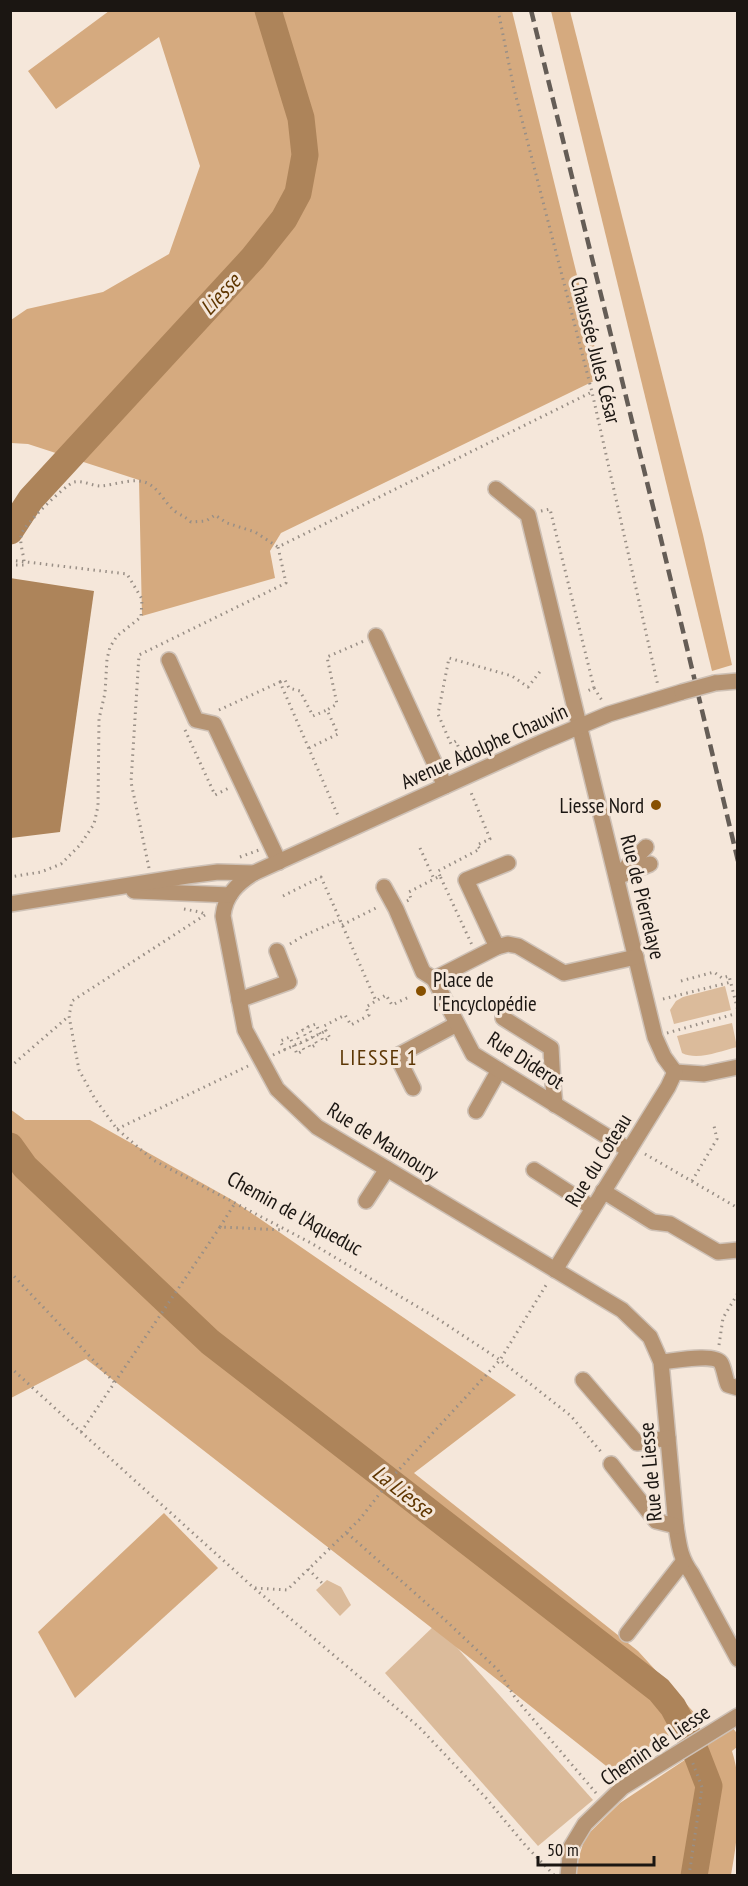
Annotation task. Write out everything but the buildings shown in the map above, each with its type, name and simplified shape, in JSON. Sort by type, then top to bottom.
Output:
[{"type":"street","points":[[496,489],[528,515]]},
{"type":"street","name":"Rue de Pierrelaye","points":[[528,515],[655,1037],[663,1057],[675,1072]]},
{"type":"street","points":[[376,636],[445,786]]},
{"type":"street","points":[[169,660],[196,720],[214,724],[279,862]]},
{"type":"street","name":"Avenue Adolphe Chauvin","points":[[254,873],[609,714],[715,683],[738,681]]},
{"type":"street","points":[[617,877],[646,847]]},
{"type":"street","points":[[495,942],[466,880],[508,863]]},
{"type":"street","points":[[617,877],[650,864]]},
{"type":"street","points":[[10,904],[218,872],[254,873]]},
{"type":"street","name":"Rue de Maunoury","points":[[254,873],[236,886],[225,906],[223,916],[245,1030],[277,1089],[317,1127],[622,1310],[650,1337],[662,1362]]},
{"type":"street","points":[[106,890],[230,895]]},
{"type":"street","name":"Rue Diderot","points":[[390,899],[423,972],[434,979],[473,1054],[629,1150]]},
{"type":"street","points":[[434,979],[495,942],[518,946],[564,973],[636,957]]},
{"type":"street","points":[[239,1000],[289,982],[277,951]]},
{"type":"street","points":[[503,1018],[551,1048],[555,1105]]},
{"type":"street","points":[[413,1088],[397,1056],[457,1024]]},
{"type":"street","points":[[675,1072],[704,1074],[738,1067]]},
{"type":"street","points":[[476,1111],[499,1070]]},
{"type":"street","name":"Rue du Coteau","points":[[555,1270],[675,1072]]},
{"type":"street","points":[[366,1201],[387,1169]]},
{"type":"street","points":[[534,1170],[593,1208]]},
{"type":"street","points":[[603,1191],[653,1222],[670,1224],[718,1252],[738,1250]]},
{"type":"street","points":[[662,1362],[718,1359],[723,1365],[728,1385],[738,1388]]},
{"type":"street","name":"Rue de Liesse","points":[[662,1362],[676,1526],[680,1551],[688,1568]]},
{"type":"street","points":[[583,1380],[637,1443],[668,1438]]},
{"type":"street","points":[[611,1464],[656,1521],[676,1526]]},
{"type":"street","points":[[627,1634],[688,1568],[738,1659]]},
{"type":"street","name":"Chemin de Liesse","points":[[560,1875],[585,1824],[623,1787],[738,1716]]},
{"type":"path","name":"Chaussée Jules César","points":[[498,10],[514,89],[592,392],[661,699]]},
{"type":"path","points":[[278,547],[592,392]]},
{"type":"path","points":[[10,566],[24,565],[20,537],[22,532],[35,516],[73,482],[98,486],[129,481],[146,482],[160,492],[175,511],[184,515],[191,522],[206,521],[215,515],[227,523],[255,532],[278,547],[286,583],[139,655],[131,782],[150,871]]},
{"type":"path","points":[[528,515],[550,509],[594,688],[604,705]]},
{"type":"path","points":[[10,560],[127,574],[142,599],[141,617],[117,636],[106,659],[105,693],[99,719],[98,806],[94,824],[80,845],[61,864],[41,872],[10,877]]},
{"type":"path","points":[[242,783],[215,795],[184,727],[285,680],[289,688],[300,691],[314,716],[327,710],[337,704],[327,657],[376,636]]},
{"type":"path","points":[[470,775],[456,741],[451,744],[438,714],[449,658],[512,676],[528,687],[543,669]]},
{"type":"path","points":[[280,682],[345,832]]},
{"type":"path","points":[[572,697],[594,688]]},
{"type":"path","points":[[309,748],[338,734],[327,710]]},
{"type":"path","points":[[475,801],[490,839],[477,845],[480,849],[438,871],[473,948],[495,942]]},
{"type":"path","points":[[420,848],[434,879]]},
{"type":"path","points":[[342,925],[390,899],[411,899],[409,892],[440,876]]},
{"type":"path","points":[[283,896],[321,877],[376,1001]]},
{"type":"path","points":[[174,907],[205,915],[223,916]]},
{"type":"path","points":[[10,1067],[69,1016],[72,1001],[205,915]]},
{"type":"path","points":[[293,941],[339,920]]},
{"type":"path","points":[[674,1030],[738,1012],[729,976],[722,978],[714,972],[681,981]]},
{"type":"path","points":[[663,999],[731,982]]},
{"type":"path","points":[[326,1031],[320,1034],[313,1037],[307,1040],[300,1043],[294,1046],[285,1050],[280,1041],[290,1037],[294,1046],[297,1054],[303,1050],[300,1043],[296,1034],[303,1030],[307,1040],[310,1048],[317,1044],[313,1037],[308,1027],[316,1024],[320,1034],[323,1041],[330,1038],[324,1026],[345,1015],[351,1025],[369,1015],[366,1007],[386,995],[392,1005],[409,997]]},
{"type":"path","name":"Chemin de l'Aqueduc","points":[[69,1016],[79,1070],[95,1099],[117,1129],[153,1160],[286,1230],[438,1319],[500,1360],[571,1416],[611,1464]]},
{"type":"path","points":[[117,1129],[242,1069]]},
{"type":"path","points":[[692,1181],[717,1138],[714,1126]]},
{"type":"path","points":[[645,1154],[738,1208]]},
{"type":"path","points":[[81,1432],[235,1203]]},
{"type":"path","points":[[220,1227],[286,1230]]},
{"type":"path","points":[[254,1588],[287,1590],[360,1519],[394,1475],[500,1360],[555,1270]]},
{"type":"path","points":[[10,1272],[114,1382]]},
{"type":"path","points":[[718,1359],[723,1318],[738,1293]]},
{"type":"path","points":[[10,1367],[254,1588],[419,1727],[486,1798],[525,1845],[560,1875]]},
{"type":"path","points":[[346,1532],[498,1670],[516,1699],[605,1804]]},
{"type":"path","points":[[308,1569],[323,1584]]},
{"type":"path","points":[[689,1875],[702,1787],[699,1778]]},
{"type":"shaded area","points":[[109,11],[512,11],[602,377],[281,533],[270,551],[275,578],[142,616],[139,480],[28,444],[11,443],[11,320],[27,309],[103,292],[169,254],[200,166],[159,37],[56,109],[28,71]]},
{"type":"shaded area","points":[[551,11],[570,11],[703,535],[732,665],[712,671]]},
{"type":"shaded area","points":[[10,578],[94,591],[60,832],[11,838]]},
{"type":"shaded area","points":[[725,986],[731,1010],[674,1024],[670,1010],[676,1001]]},
{"type":"shaded area","points":[[732,1023],[737,1047],[702,1056],[682,1053],[677,1036]]},
{"type":"shaded area","points":[[10,1109],[25,1120],[90,1120],[234,1201],[516,1395],[414,1473],[638,1651],[699,1718],[610,1769],[86,1359],[11,1398]]},
{"type":"shaded area","points":[[164,1513],[218,1568],[75,1698],[38,1632]]},
{"type":"shaded area","points":[[327,1580],[341,1587],[351,1605],[340,1616],[316,1590]]},
{"type":"shaded area","points":[[436,1624],[593,1800],[538,1846],[385,1673]]},
{"type":"shaded area","points":[[733,1728],[738,1735],[737,1747],[732,1751],[738,1781],[739,1813],[731,1875],[576,1876],[576,1867],[585,1837],[620,1803]]},
{"type":"waterway","name":"Liesse","points":[[10,531],[31,499],[253,258],[284,219],[298,193],[305,155],[301,118],[268,10]]},
{"type":"waterway","name":"La Liesse","points":[[10,1146],[25,1167],[210,1342],[659,1690],[673,1707],[689,1737],[709,1786],[694,1876]]},
{"type":"railway","points":[[531,10],[738,861]]},
{"type":"place","name":"Liesse Nord","points":[[656,805]]},
{"type":"place","name":"Place de l'Encyclopédie","points":[[421,991]]},
{"type":"district","name":"LIESSE 1","points":[[379,1057]]}]
